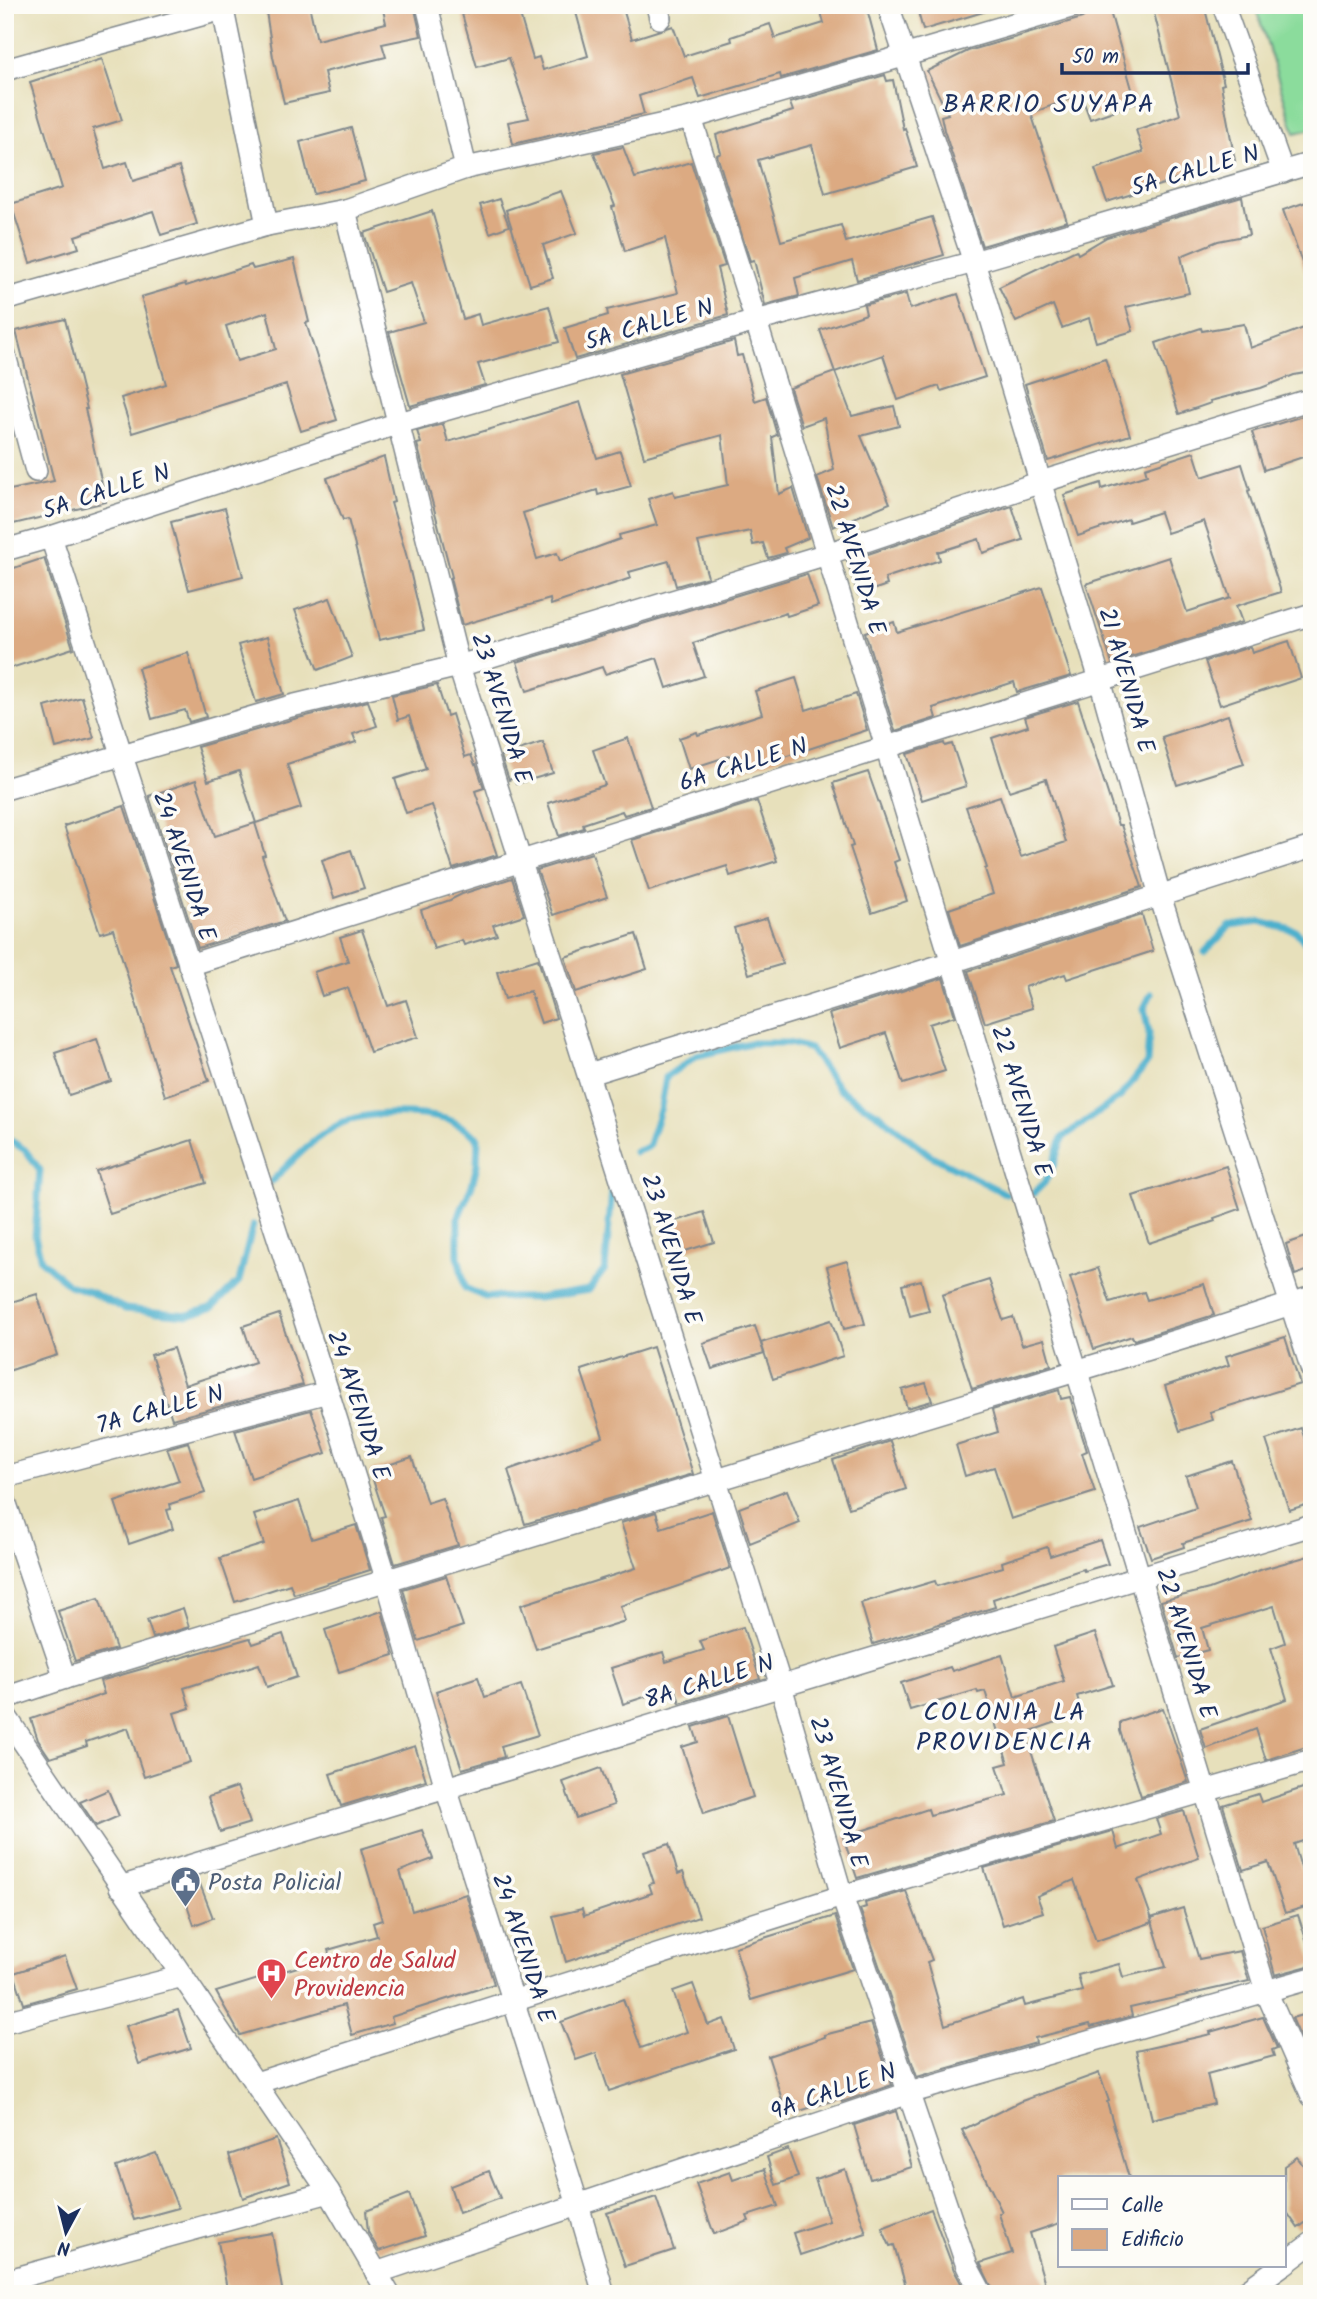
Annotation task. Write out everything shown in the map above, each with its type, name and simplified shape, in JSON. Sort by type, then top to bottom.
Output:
[{"type":"street","points":[[427,5],[466,169]]},
{"type":"street","name":"21 AVENIDA E","points":[[888,5],[974,262],[1100,680],[1160,896],[1301,1300],[1312,1370]]},
{"type":"street","points":[[5,300],[267,225],[345,210],[466,169],[691,118],[1078,5]]},
{"type":"street","points":[[1223,5],[1283,172]]},
{"type":"street","points":[[5,70],[222,7],[267,225]]},
{"type":"street","name":"22 AVENIDA E","points":[[691,118],[756,321],[1266,1991],[1312,2096]]},
{"type":"street","name":"5A CALLE N","points":[[5,550],[399,423],[974,262],[1312,163]]},
{"type":"street","name":"23 AVENIDA E","points":[[345,210],[459,666],[781,1686],[842,1896],[967,2266],[982,2294]]},
{"type":"street","points":[[5,355],[36,471]]},
{"type":"street","points":[[5,789],[291,706],[459,666],[827,554],[1041,482],[1312,399]]},
{"type":"street","name":"24 AVENIDA E","points":[[51,537],[328,1392],[387,1581],[446,1788],[604,2294]]},
{"type":"street","name":"6A CALLE N","points":[[189,965],[1312,614]]},
{"type":"street","points":[[589,1074],[952,962],[1312,846]]},
{"type":"street","points":[[5,1698],[1077,1371],[1301,1300]]},
{"type":"street","name":"7A CALLE N","points":[[5,1477],[328,1392]]},
{"type":"street","points":[[5,1501],[65,1678]]},
{"type":"street","name":"8A CALLE N","points":[[120,1887],[1312,1525]]},
{"type":"street","points":[[5,1715],[329,2192],[389,2294]]},
{"type":"street","points":[[256,2083],[842,1896],[1312,1760]]},
{"type":"street","points":[[5,2022],[183,1976]]},
{"type":"street","name":"9A CALLE N","points":[[376,2273],[909,2093],[1312,1978]]},
{"type":"street","points":[[5,2281],[329,2192]]},
{"type":"street","points":[[1286,2262],[1312,2244]]},
{"type":"street","points":[[1242,2294],[1278,2268]]},
{"type":"green space","points":[[1255,5],[1312,5],[1312,129],[1295,133]]},
{"type":"building","points":[[265,5],[309,5],[317,40],[386,23],[382,5],[414,5],[421,36],[382,44],[386,57],[324,72],[329,93],[284,103]]},
{"type":"building","points":[[490,5],[517,5],[533,59],[539,57],[543,70],[588,56],[574,5],[622,5],[632,39],[673,26],[684,56],[732,41],[731,37],[770,24],[775,38],[824,23],[819,5],[866,5],[878,50],[781,78],[780,74],[700,98],[693,78],[639,96],[644,114],[513,144],[508,122],[529,118],[509,58],[477,67],[462,14]]},
{"type":"building","points":[[916,5],[989,5],[990,10],[923,30]]},
{"type":"building","points":[[1091,5],[1097,5],[1098,11],[1109,8],[1136,103],[1090,119],[1081,95],[1031,113],[1067,221],[982,246],[944,130],[941,116],[948,114],[927,71],[968,51],[1082,18],[1088,14]]},
{"type":"building","points":[[1152,5],[1204,5],[1224,84],[1221,85],[1235,161],[1107,202],[1095,169],[1143,152],[1136,130],[1180,115]]},
{"type":"building","points":[[102,59],[122,120],[93,129],[105,169],[127,162],[133,181],[179,167],[197,224],[161,235],[153,211],[75,236],[79,248],[30,263],[11,204],[62,188],[30,82]]},
{"type":"building","points":[[885,75],[887,81],[893,80],[903,129],[905,128],[917,167],[825,194],[812,145],[758,160],[781,241],[841,225],[846,242],[932,217],[944,255],[857,280],[852,261],[795,278],[799,296],[765,305],[754,260],[750,261],[717,155],[721,153],[716,135],[793,111],[790,103]]},
{"type":"building","points":[[351,128],[365,181],[313,194],[300,142]]},
{"type":"building","points":[[623,147],[635,178],[691,162],[725,266],[717,268],[728,315],[575,359],[565,328],[608,315],[607,310],[678,293],[665,238],[625,251],[612,207],[615,206],[594,153]]},
{"type":"building","points":[[561,191],[577,233],[543,245],[553,278],[530,285],[506,210]]},
{"type":"building","points":[[1242,197],[1249,235],[1218,241],[1181,256],[1189,293],[1126,307],[1133,331],[1096,342],[1089,318],[1062,328],[1053,305],[1016,322],[999,287],[1076,250],[1078,254],[1107,237]]},
{"type":"building","points":[[499,199],[509,226],[490,233],[480,205]]},
{"type":"building","points":[[1312,200],[1312,282],[1309,282],[1283,210]]},
{"type":"building","points":[[432,211],[463,319],[478,314],[481,325],[549,306],[559,342],[478,364],[485,385],[410,406],[389,332],[424,322],[411,283],[383,292],[364,233]]},
{"type":"building","points":[[294,259],[309,322],[306,323],[337,420],[301,431],[286,385],[132,433],[121,398],[166,384],[141,297],[251,265],[253,269]],"holes":[[[267,312],[276,349],[237,361],[226,326]]]},
{"type":"building","points":[[906,294],[910,309],[958,294],[985,377],[941,391],[939,386],[898,400],[883,355],[835,372],[820,330],[866,314],[864,305]]},
{"type":"building","points":[[65,319],[106,502],[5,526],[5,491],[54,481],[16,331]]},
{"type":"building","points":[[1244,324],[1250,348],[1312,325],[1312,372],[1210,401],[1211,403],[1179,414],[1156,343],[1201,328],[1202,331]]},
{"type":"building","points":[[734,341],[737,356],[742,355],[755,401],[766,397],[777,435],[772,437],[779,494],[793,488],[808,538],[784,548],[786,553],[768,558],[763,543],[753,545],[750,531],[698,542],[708,577],[676,586],[669,561],[629,572],[631,578],[551,605],[550,599],[462,625],[417,444],[421,443],[417,431],[443,424],[448,442],[580,402],[597,458],[620,451],[631,486],[598,495],[597,490],[523,513],[537,559],[557,553],[560,561],[620,539],[619,535],[657,525],[648,499],[673,491],[675,497],[728,485],[722,435],[644,457],[620,374]]},
{"type":"building","points":[[1105,358],[1130,435],[1048,461],[1025,384]]},
{"type":"building","points":[[835,372],[852,416],[894,406],[899,426],[861,436],[890,503],[833,527],[817,477],[834,470],[824,418],[802,426],[790,388]]},
{"type":"building","points":[[1312,413],[1312,454],[1264,470],[1252,432]]},
{"type":"building","points":[[1194,452],[1202,477],[1242,464],[1250,490],[1248,491],[1281,592],[1236,606],[1242,622],[1112,663],[1086,584],[1169,557],[1187,612],[1230,598],[1204,521],[1167,533],[1160,512],[1129,522],[1128,519],[1078,536],[1064,495],[1101,483],[1102,489],[1147,475],[1145,468]]},
{"type":"building","points":[[384,457],[394,502],[391,503],[424,630],[379,640],[348,519],[343,520],[327,478]]},
{"type":"building","points":[[1012,506],[1023,540],[983,553],[979,539],[938,552],[940,560],[885,578],[887,585],[858,595],[847,561]]},
{"type":"building","points":[[225,508],[243,576],[189,590],[171,522]]},
{"type":"building","points":[[44,558],[73,648],[5,670],[5,571]]},
{"type":"building","points":[[807,574],[818,606],[787,616],[786,613],[693,643],[704,676],[667,688],[657,658],[605,674],[602,667],[527,691],[517,662]]},
{"type":"building","points":[[1042,587],[1071,676],[1017,692],[1014,682],[933,708],[936,718],[895,731],[865,632],[894,622],[897,632]]},
{"type":"building","points":[[330,598],[352,657],[318,670],[295,610]]},
{"type":"building","points":[[267,637],[284,694],[256,702],[238,645]]},
{"type":"building","points":[[1289,641],[1301,678],[1220,705],[1205,661],[1250,647],[1252,653]]},
{"type":"building","points":[[188,653],[206,717],[189,722],[185,710],[152,719],[138,668]]},
{"type":"building","points":[[796,678],[806,710],[856,694],[867,730],[741,771],[735,754],[689,769],[679,738],[697,732],[698,735],[762,714],[755,691]]},
{"type":"building","points":[[437,685],[447,716],[452,714],[465,757],[471,755],[476,764],[484,788],[475,791],[497,855],[453,869],[432,805],[406,813],[395,779],[426,769],[409,716],[398,720],[392,695]]},
{"type":"building","points":[[82,697],[94,738],[56,748],[45,707]]},
{"type":"building","points":[[368,701],[377,726],[353,734],[356,742],[287,764],[301,808],[256,823],[239,771],[208,781],[197,747]]},
{"type":"building","points":[[1078,701],[1118,825],[1121,825],[1142,887],[960,946],[949,909],[993,894],[966,807],[1000,796],[1021,857],[1066,842],[1046,779],[1009,791],[992,738],[1028,726],[1025,717]]},
{"type":"building","points":[[1228,715],[1244,764],[1177,785],[1162,737]]},
{"type":"building","points":[[628,738],[651,807],[624,815],[622,811],[583,824],[584,828],[559,836],[548,803],[605,785],[593,750]]},
{"type":"building","points":[[543,742],[553,773],[516,784],[514,778],[509,780],[501,756]]},
{"type":"building","points":[[944,743],[945,746],[952,744],[966,786],[922,800],[907,754]]},
{"type":"building","points":[[868,772],[899,860],[894,862],[907,901],[872,913],[850,847],[853,846],[833,783]]},
{"type":"building","points":[[196,780],[215,836],[255,823],[265,855],[262,856],[285,921],[198,948],[149,796]]},
{"type":"building","points":[[757,801],[777,861],[730,876],[727,866],[649,891],[632,840]]},
{"type":"building","points":[[124,806],[176,964],[170,966],[209,1081],[165,1096],[113,929],[100,933],[64,826]]},
{"type":"building","points":[[351,850],[364,888],[334,898],[322,860]]},
{"type":"building","points":[[592,853],[607,897],[553,915],[537,870]]},
{"type":"building","points":[[512,878],[524,915],[493,925],[497,935],[464,945],[462,940],[434,949],[421,910]]},
{"type":"building","points":[[1142,915],[1153,951],[1067,979],[1065,974],[1025,987],[1032,1008],[985,1023],[968,971]]},
{"type":"building","points":[[767,918],[783,964],[749,974],[734,928]]},
{"type":"building","points":[[362,930],[388,1006],[406,1000],[418,1037],[370,1052],[348,988],[322,996],[314,972],[348,961],[340,937]]},
{"type":"building","points":[[636,934],[647,969],[576,992],[565,957]]},
{"type":"building","points":[[538,959],[556,1018],[541,1023],[530,991],[505,999],[497,972]]},
{"type":"building","points":[[943,978],[955,1016],[929,1024],[945,1071],[903,1084],[886,1033],[840,1048],[829,1014]]},
{"type":"building","points":[[97,1039],[111,1081],[69,1095],[55,1053]]},
{"type":"building","points":[[192,1140],[206,1183],[110,1214],[96,1171]]},
{"type":"building","points":[[1226,1166],[1240,1209],[1214,1218],[1215,1221],[1149,1243],[1133,1196]]},
{"type":"building","points":[[704,1212],[714,1242],[679,1253],[669,1223]]},
{"type":"building","points":[[1312,1235],[1312,1269],[1295,1275],[1286,1244]]},
{"type":"building","points":[[847,1261],[865,1324],[844,1329],[827,1267]]},
{"type":"building","points":[[1098,1268],[1110,1302],[1144,1292],[1147,1300],[1204,1284],[1214,1315],[1134,1340],[1132,1336],[1094,1349],[1070,1277]]},
{"type":"building","points":[[921,1280],[929,1311],[910,1316],[902,1285]]},
{"type":"building","points":[[989,1280],[1003,1320],[1013,1317],[1022,1345],[1044,1339],[1051,1365],[972,1389],[942,1295]]},
{"type":"building","points":[[37,1294],[57,1355],[5,1372],[5,1304]]},
{"type":"building","points":[[279,1314],[303,1385],[172,1419],[151,1355],[173,1348],[185,1385],[255,1362],[243,1326]]},
{"type":"building","points":[[831,1320],[843,1356],[773,1379],[761,1343]]},
{"type":"building","points":[[755,1326],[764,1353],[712,1369],[703,1343]]},
{"type":"building","points":[[1285,1337],[1300,1384],[1210,1412],[1213,1420],[1180,1431],[1165,1386],[1229,1365],[1226,1356]]},
{"type":"building","points":[[653,1347],[693,1474],[525,1524],[508,1470],[603,1437],[581,1370]]},
{"type":"building","points":[[926,1383],[932,1401],[907,1408],[902,1390]]},
{"type":"building","points":[[1059,1390],[1061,1399],[1070,1397],[1087,1451],[1082,1453],[1095,1492],[1011,1519],[994,1467],[965,1476],[956,1445],[998,1432],[992,1410]]},
{"type":"building","points":[[311,1410],[326,1453],[251,1478],[235,1430]]},
{"type":"building","points":[[1301,1428],[1312,1460],[1312,1503],[1289,1510],[1266,1440]]},
{"type":"building","points":[[890,1441],[906,1489],[849,1508],[833,1460]]},
{"type":"building","points":[[188,1442],[205,1493],[170,1504],[171,1509],[167,1510],[173,1529],[129,1544],[115,1502],[179,1481],[167,1448]]},
{"type":"building","points":[[412,1457],[427,1503],[442,1498],[458,1545],[395,1564],[381,1517],[385,1516],[370,1471]]},
{"type":"building","points":[[1232,1461],[1252,1521],[1183,1543],[1184,1547],[1151,1558],[1140,1527],[1196,1508],[1186,1476]]},
{"type":"building","points":[[787,1490],[800,1523],[750,1543],[739,1508]]},
{"type":"building","points":[[299,1501],[312,1539],[356,1525],[370,1570],[294,1594],[290,1584],[235,1602],[220,1558],[264,1544],[254,1515]]},
{"type":"building","points":[[712,1511],[730,1568],[620,1606],[625,1621],[536,1649],[521,1605],[636,1568],[621,1523],[656,1512],[661,1528]]},
{"type":"building","points":[[1100,1540],[1108,1564],[1084,1571],[1083,1569],[993,1599],[995,1607],[873,1644],[861,1603],[935,1581],[937,1586],[1003,1567],[1002,1562],[1047,1547],[1050,1556]]},
{"type":"building","points":[[1312,1555],[1312,1745],[1266,1760],[1256,1729],[1206,1749],[1200,1729],[1287,1699],[1271,1648],[1285,1643],[1274,1606],[1202,1628],[1208,1650],[1178,1658],[1161,1601],[1209,1589]]},
{"type":"building","points":[[446,1576],[463,1626],[418,1641],[403,1589]]},
{"type":"building","points":[[99,1598],[116,1649],[75,1661],[58,1611]]},
{"type":"building","points":[[183,1608],[189,1627],[153,1638],[147,1620]]},
{"type":"building","points":[[382,1611],[394,1655],[339,1672],[325,1630]]},
{"type":"building","points":[[743,1627],[760,1679],[680,1703],[675,1687],[623,1704],[611,1668],[663,1652],[666,1662],[704,1650],[700,1641]]},
{"type":"building","points":[[1095,1633],[1113,1685],[1077,1696],[1082,1713],[1025,1733],[1054,1821],[857,1878],[843,1837],[928,1809],[930,1815],[1007,1795],[997,1766],[1008,1763],[985,1691],[978,1693],[977,1690],[910,1710],[901,1683],[950,1667],[952,1671],[1002,1655],[1015,1697],[1064,1681],[1053,1647]]},
{"type":"building","points":[[283,1634],[297,1677],[267,1687],[259,1664],[184,1688],[190,1708],[174,1713],[190,1762],[144,1777],[128,1728],[50,1758],[38,1740],[31,1719],[104,1694],[100,1681],[250,1638],[253,1644]]},
{"type":"building","points":[[478,1677],[485,1697],[521,1685],[538,1735],[501,1746],[504,1757],[462,1769],[436,1691]]},
{"type":"building","points":[[1163,1708],[1188,1782],[1141,1796],[1120,1731],[1120,1722]]},
{"type":"building","points":[[728,1716],[753,1797],[704,1813],[682,1747],[698,1742],[693,1727]]},
{"type":"building","points":[[415,1746],[426,1780],[341,1806],[330,1774]]},
{"type":"building","points":[[601,1768],[614,1805],[576,1818],[563,1782]]},
{"type":"building","points":[[1312,1785],[1312,1838],[1294,1844],[1312,1905],[1285,1913],[1268,1862],[1243,1870],[1223,1805],[1258,1794],[1261,1802]]},
{"type":"building","points":[[237,1787],[250,1823],[220,1832],[208,1797]]},
{"type":"building","points":[[108,1790],[119,1816],[96,1826],[80,1802]]},
{"type":"building","points":[[1184,1811],[1199,1858],[1138,1880],[1153,1922],[1096,1941],[1074,1880],[1037,1896],[1043,1912],[1003,1925],[984,1868],[1113,1831],[1118,1849],[1161,1834],[1156,1819]]},
{"type":"building","points":[[422,1830],[433,1859],[400,1871],[412,1911],[466,1894],[494,1984],[391,2017],[393,2023],[352,2035],[344,2005],[240,2035],[216,1992],[330,1957],[328,1950],[377,1936],[373,1923],[382,1920],[361,1849]]},
{"type":"building","points":[[669,1844],[678,1874],[683,1872],[699,1917],[566,1962],[553,1916],[582,1909],[584,1916],[652,1893],[649,1884],[654,1883],[644,1852]]},
{"type":"building","points":[[200,1884],[213,1918],[194,1925],[182,1890]]},
{"type":"building","points":[[906,1891],[932,1960],[927,1962],[945,2025],[1023,1999],[1025,2006],[1082,1991],[1078,1975],[1119,1964],[1123,1977],[1166,1967],[1151,1918],[1183,1908],[1199,1959],[1240,1951],[1249,1981],[1130,2008],[1132,2016],[1035,2038],[1036,2043],[917,2077],[860,1909],[866,1907],[865,1903]]},
{"type":"building","points":[[1298,1915],[1312,1957],[1312,1965],[1275,1975],[1262,1926]]},
{"type":"building","points":[[835,1916],[853,1969],[751,2000],[735,1947]]},
{"type":"building","points":[[65,1956],[77,1989],[24,2004],[14,1973]]},
{"type":"building","points":[[693,1984],[708,2025],[724,2019],[734,2049],[609,2091],[596,2053],[576,2060],[561,2022],[623,1999],[641,2048],[687,2032],[673,1991]]},
{"type":"building","points":[[178,2010],[191,2048],[139,2064],[126,2026]]},
{"type":"building","points":[[1312,2012],[1312,2038],[1302,2041],[1292,2018]]},
{"type":"building","points":[[1263,2017],[1277,2048],[1272,2050],[1274,2056],[1207,2074],[1214,2104],[1152,2119],[1136,2051],[1211,2034],[1210,2032]]},
{"type":"building","points":[[871,2023],[892,2085],[842,2102],[841,2098],[787,2115],[768,2056],[825,2037],[824,2035]]},
{"type":"building","points":[[1099,2073],[1128,2176],[1058,2176],[1058,2224],[1030,2233],[1048,2294],[995,2294],[980,2263],[1012,2253],[999,2214],[1002,2212],[962,2130],[1019,2102]]},
{"type":"building","points":[[896,2111],[912,2167],[870,2179],[854,2125]]},
{"type":"building","points":[[276,2139],[290,2182],[243,2198],[229,2155]]},
{"type":"building","points":[[788,2149],[798,2177],[776,2185],[767,2157]]},
{"type":"building","points":[[156,2153],[178,2208],[134,2220],[116,2167]]},
{"type":"building","points":[[1297,2157],[1312,2177],[1312,2218],[1298,2228],[1286,2211],[1284,2166]]},
{"type":"building","points":[[765,2169],[778,2206],[747,2216],[749,2221],[714,2234],[696,2184],[730,2172],[733,2180]]},
{"type":"building","points":[[845,2169],[866,2233],[800,2255],[793,2233],[829,2221],[815,2179]]},
{"type":"building","points":[[489,2171],[500,2198],[459,2213],[450,2186]]},
{"type":"building","points":[[409,2194],[425,2236],[379,2251],[368,2232],[366,2211]]},
{"type":"building","points":[[656,2197],[674,2250],[625,2266],[607,2213]]},
{"type":"building","points":[[931,2209],[954,2270],[967,2294],[908,2294],[894,2245],[890,2246],[882,2228]]},
{"type":"building","points":[[272,2233],[283,2294],[228,2294],[218,2242]]},
{"type":"waterway","points":[[1205,952],[1230,926],[1260,922],[1296,931],[1312,951]]},
{"type":"waterway","points":[[1034,1193],[1045,1182],[1062,1138],[1120,1097],[1147,1063],[1149,1033],[1144,1008],[1151,994]]},
{"type":"waterway","points":[[635,1152],[648,1147],[661,1107],[666,1077],[696,1056],[750,1043],[789,1043],[810,1049],[840,1090],[881,1116],[930,1155],[1006,1194]]},
{"type":"waterway","points":[[272,1181],[311,1143],[349,1120],[376,1115],[406,1114],[449,1120],[458,1124],[478,1138],[477,1165],[458,1218],[458,1256],[465,1288],[485,1297],[538,1298],[589,1290],[605,1269],[612,1191]]},
{"type":"waterway","points":[[5,1137],[25,1150],[40,1170],[35,1236],[41,1260],[69,1285],[125,1309],[188,1315],[213,1307],[239,1281],[253,1225]]},
{"type":"place","name":"Posta Policial","points":[[185,1909]]},
{"type":"place","name":"Centro de Salud Providencia","points":[[271,2001]]},
{"type":"district","name":"BARRIO SUYAPA","points":[[1049,103]]},
{"type":"district","name":"COLONIA LA PROVIDENCIA","points":[[1005,1726]]}]
